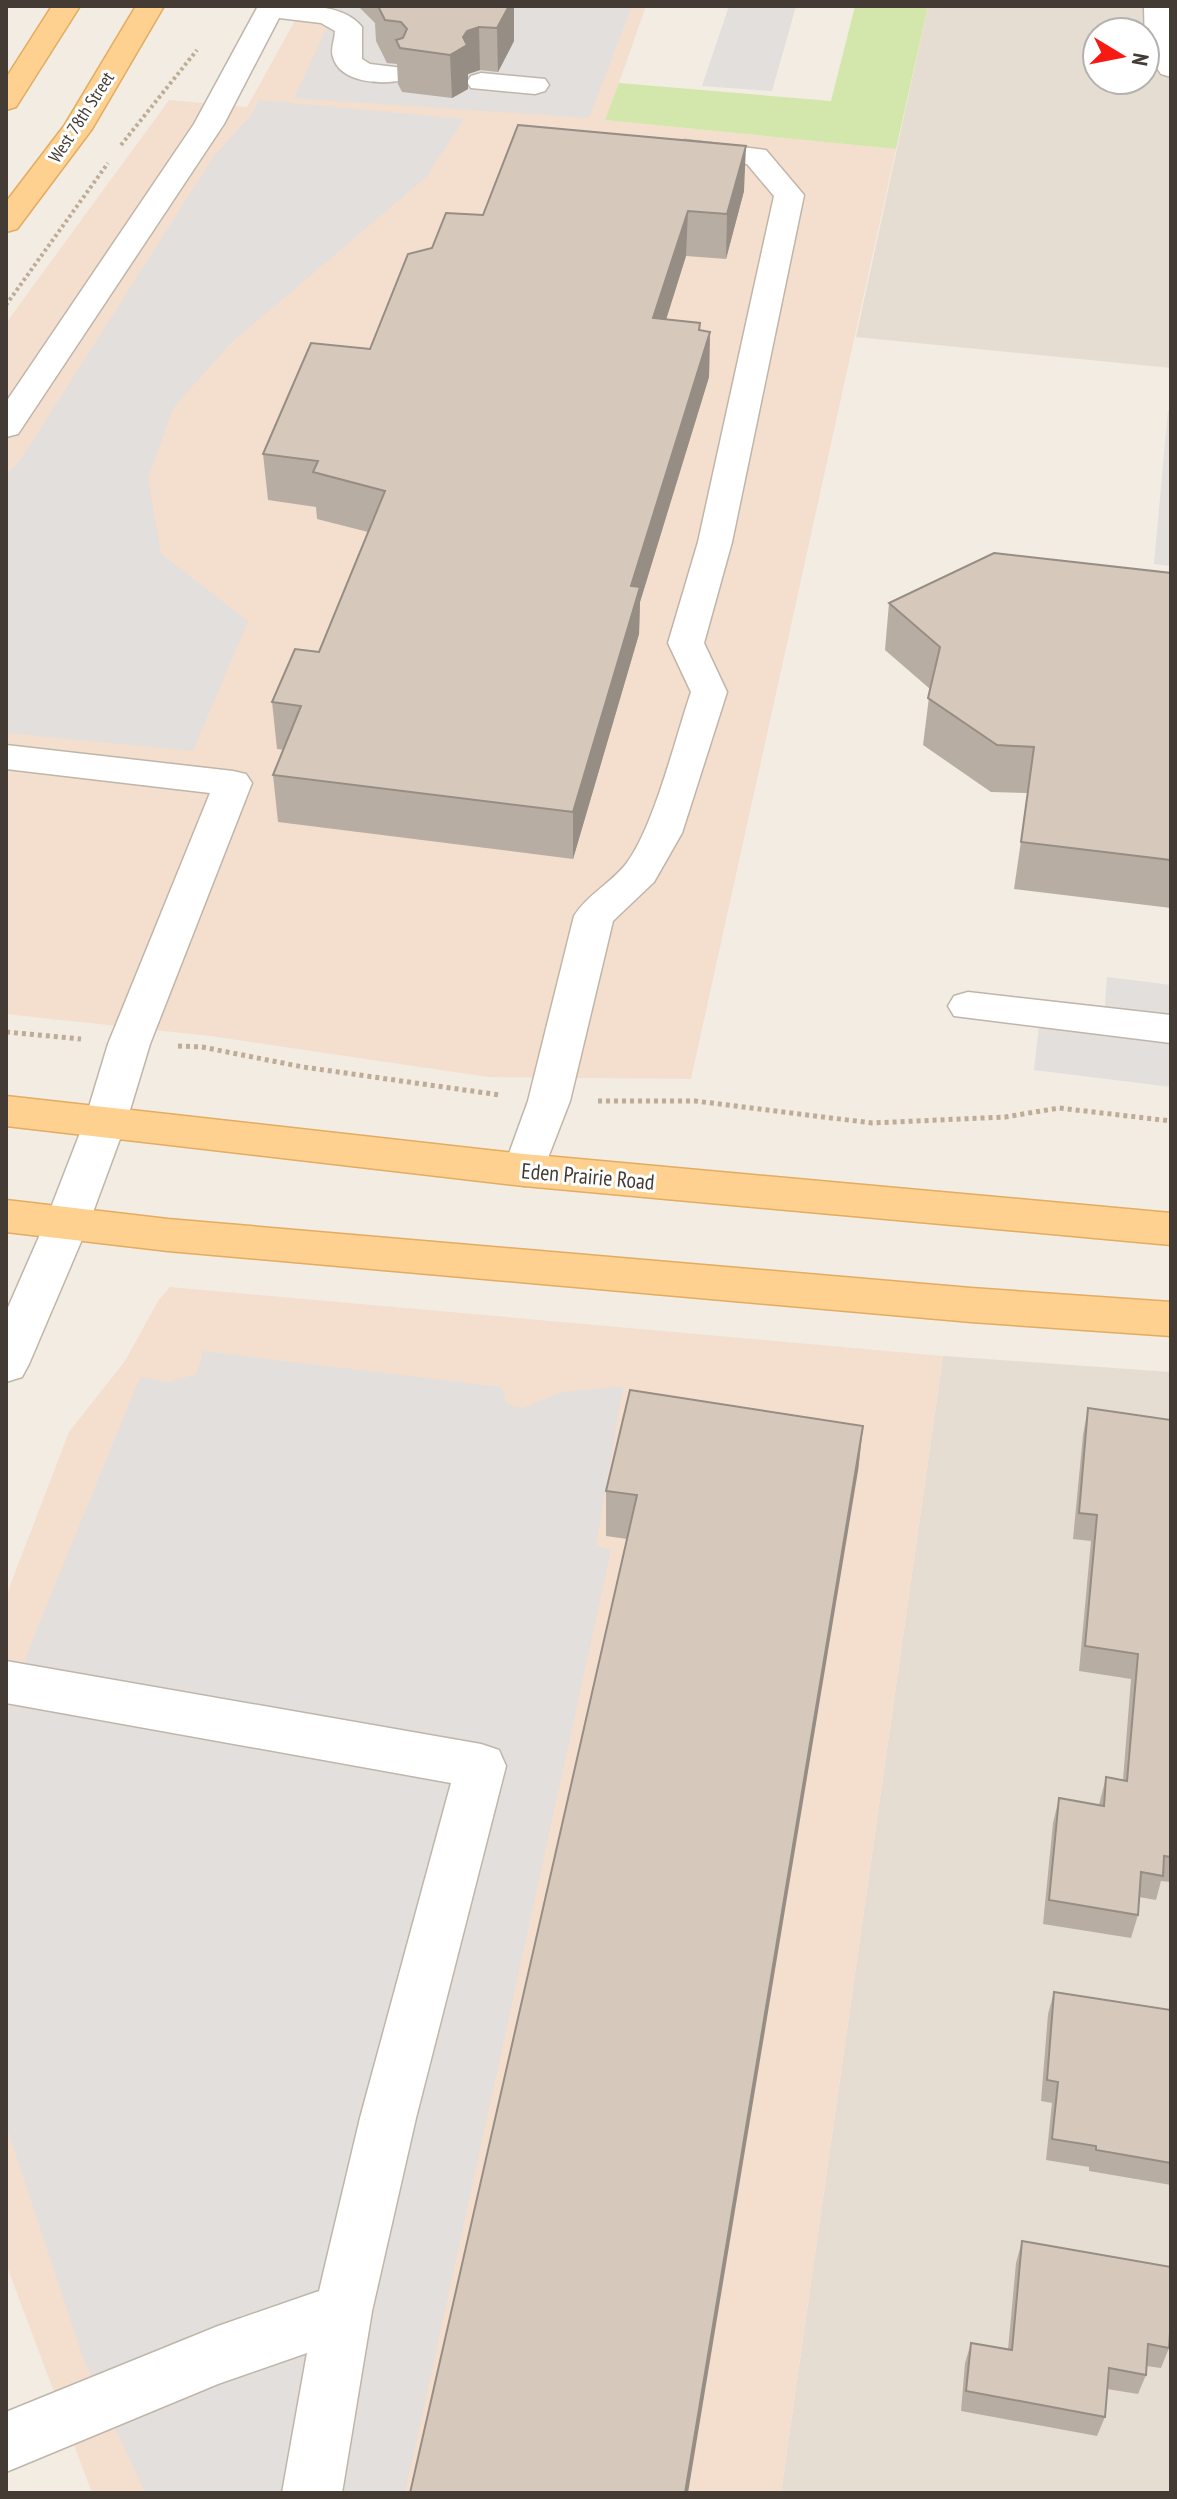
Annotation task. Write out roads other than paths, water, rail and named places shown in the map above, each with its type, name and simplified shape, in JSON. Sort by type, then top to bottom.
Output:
[{"type":"main road","points":[[6,50],[40,6]]},
{"type":"main road","points":[[6,101],[66,6]]},
{"type":"main road","name":"West 78th Street","points":[[6,223],[77,129],[150,6]]},
{"type":"main road","name":"Eden Prairie Road","points":[[6,1111],[524,1170],[1171,1229]]},
{"type":"main road","points":[[6,1216],[168,1235],[1171,1319]]},
{"type":"street","points":[[1158,6],[1158,49],[1171,68]]},
{"type":"street","points":[[6,427],[96,297],[220,103],[271,8],[328,15],[348,27],[351,38],[346,53],[350,63],[365,72],[393,74]]},
{"type":"street","points":[[481,82],[535,85]]},
{"type":"street","points":[[524,1170],[549,1101],[594,916],[640,873],[663,833],[709,692],[686,643],[715,542],[789,195],[756,156],[650,146]]},
{"type":"street","points":[[6,757],[233,783],[129,1044],[106,1120],[67,1223],[6,1364]]},
{"type":"street","points":[[968,1006],[1171,1029]]},
{"type":"street","points":[[6,1682],[481,1766],[388,2118],[343,2311],[312,2493]]},
{"type":"street","points":[[6,2442],[218,2355],[343,2311]]}]
